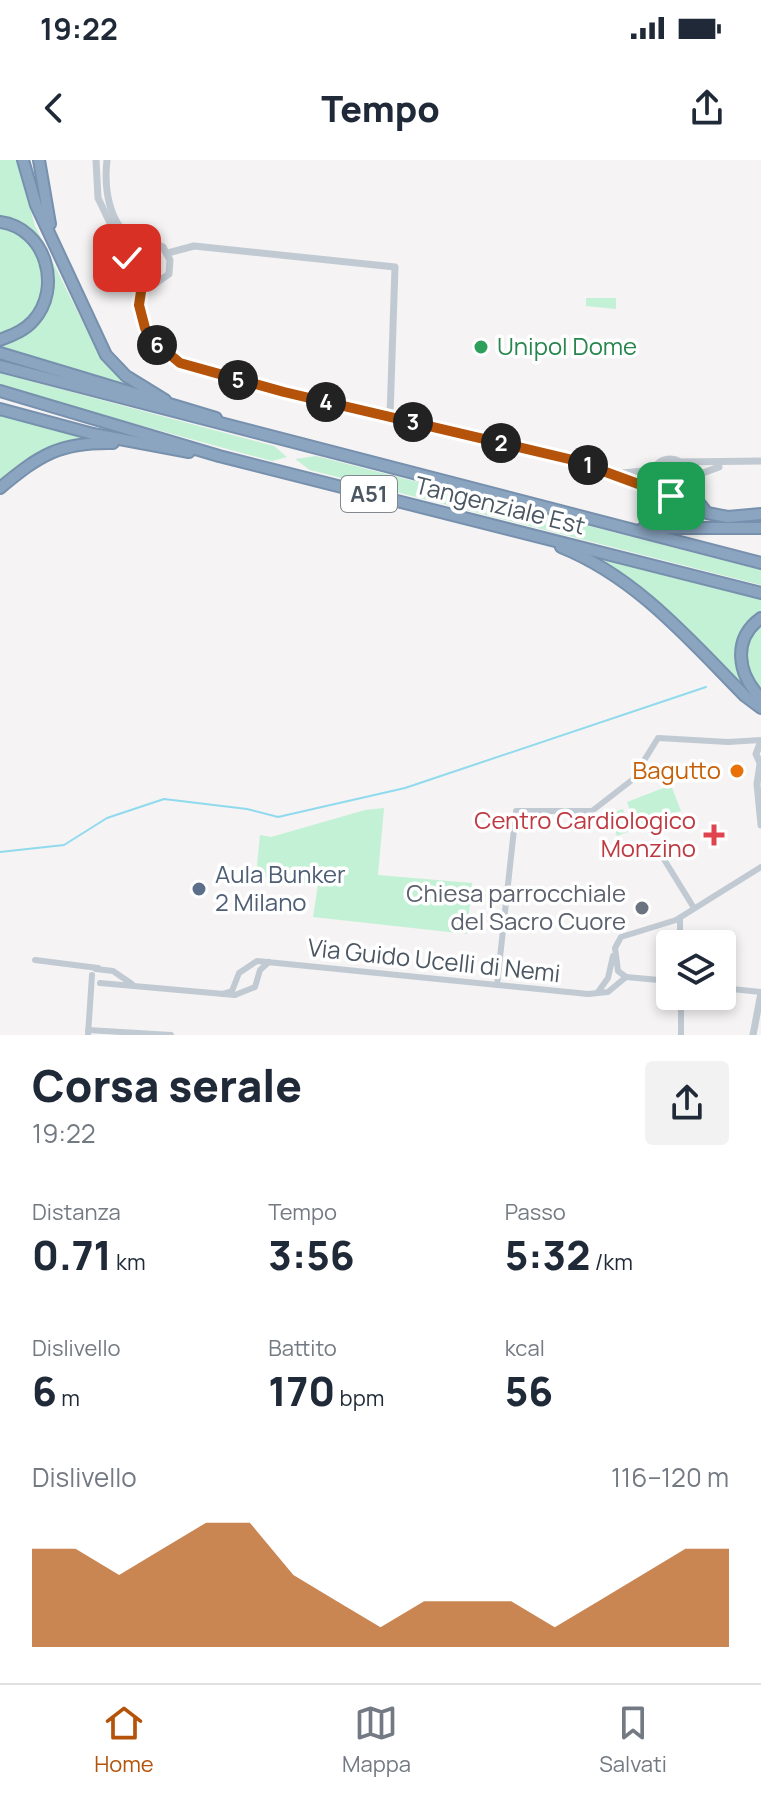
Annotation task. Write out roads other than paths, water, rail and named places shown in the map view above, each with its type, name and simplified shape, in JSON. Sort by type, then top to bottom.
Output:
[{"type":"highway","points":[[23,160],[31,192],[106,355],[126,376],[165,400]]},
{"type":"highway","points":[[39,160],[48,217],[63,264]]},
{"type":"highway","points":[[0,222],[10,224],[32,237],[43,254],[48,270],[48,290],[43,308],[32,323],[0,340]]},
{"type":"highway","points":[[0,353],[165,400],[252,431]]},
{"type":"highway","name":"Tangenziale Est","points":[[0,366],[761,563]]},
{"type":"highway","name":"Tangenziale Est","points":[[0,391],[219,456],[761,593]]},
{"type":"highway","points":[[0,409],[147,445],[219,456]]},
{"type":"highway","points":[[2,487],[38,457],[77,442],[147,445]]},
{"type":"highway","points":[[687,485],[707,513],[728,517],[761,514]]},
{"type":"highway","points":[[629,528],[761,530]]},
{"type":"highway","points":[[518,531],[614,572],[761,708]]},
{"type":"highway","points":[[761,618],[743,638],[740,659],[746,679],[761,698]]},
{"type":"highway","points":[[693,645],[711,671],[761,716]]},
{"type":"street","points":[[96,160],[98,198],[127,258],[128,273],[142,285],[152,286],[164,280],[171,267],[168,253],[157,244],[142,243],[123,231],[116,220],[106,187],[107,160]]},
{"type":"street","points":[[127,258],[142,243]]},
{"type":"street","points":[[168,253],[194,246],[395,267],[390,416]]},
{"type":"street","points":[[142,285],[139,305],[145,328],[150,338],[180,363],[284,392],[612,472],[671,496],[700,474],[729,464]]},
{"type":"street","points":[[612,472],[635,474],[654,470],[666,459],[729,464],[761,461]]},
{"type":"street","points":[[680,462],[688,472],[687,485]]},
{"type":"street","points":[[654,470],[655,487]]},
{"type":"street","points":[[497,985],[516,811],[592,811],[632,780],[658,738],[761,740],[757,752]]},
{"type":"street","points":[[745,742],[757,752],[761,765],[761,825]]},
{"type":"street","points":[[657,848],[694,908]]},
{"type":"street","points":[[595,994],[608,978],[615,948],[623,936],[680,918],[761,867]]},
{"type":"street","points":[[680,918],[680,930]]},
{"type":"street","points":[[615,948],[617,970],[626,977],[656,980]]},
{"type":"street","points":[[35,960],[115,971],[137,986]]},
{"type":"street","name":"Via Guido Ucelli di Nemi","points":[[244,969],[254,961],[269,962],[595,994]]},
{"type":"street","points":[[92,975],[100,983],[222,994],[248,990],[269,962]]},
{"type":"street","points":[[100,968],[92,975],[88,1032],[171,1035]]},
{"type":"street","points":[[90,1006],[100,983],[108,977],[100,968]]},
{"type":"street","points":[[222,994],[234,989],[244,969],[254,971],[258,980]]},
{"type":"street","points":[[595,994],[610,991],[626,977]]},
{"type":"street","points":[[237,979],[240,988],[248,990]]},
{"type":"street","points":[[736,989],[761,992],[753,1035]]},
{"type":"street","points":[[681,1010],[681,1035]]},
{"type":"waterway","points":[[0,852],[64,845],[107,818],[164,799],[247,809],[278,817],[405,788],[706,687]]},
{"type":"place","name":"Unipol Dome","points":[[481,347]]},
{"type":"place","name":"Bagutto","points":[[737,771]]},
{"type":"place","name":"Centro Cardiologico Monzino","points":[[714,835]]},
{"type":"place","name":"Aula Bunker 2 Milano","points":[[199,889]]},
{"type":"place","name":"Chiesa parrocchiale del Sacro Cuore","points":[[642,908]]}]
